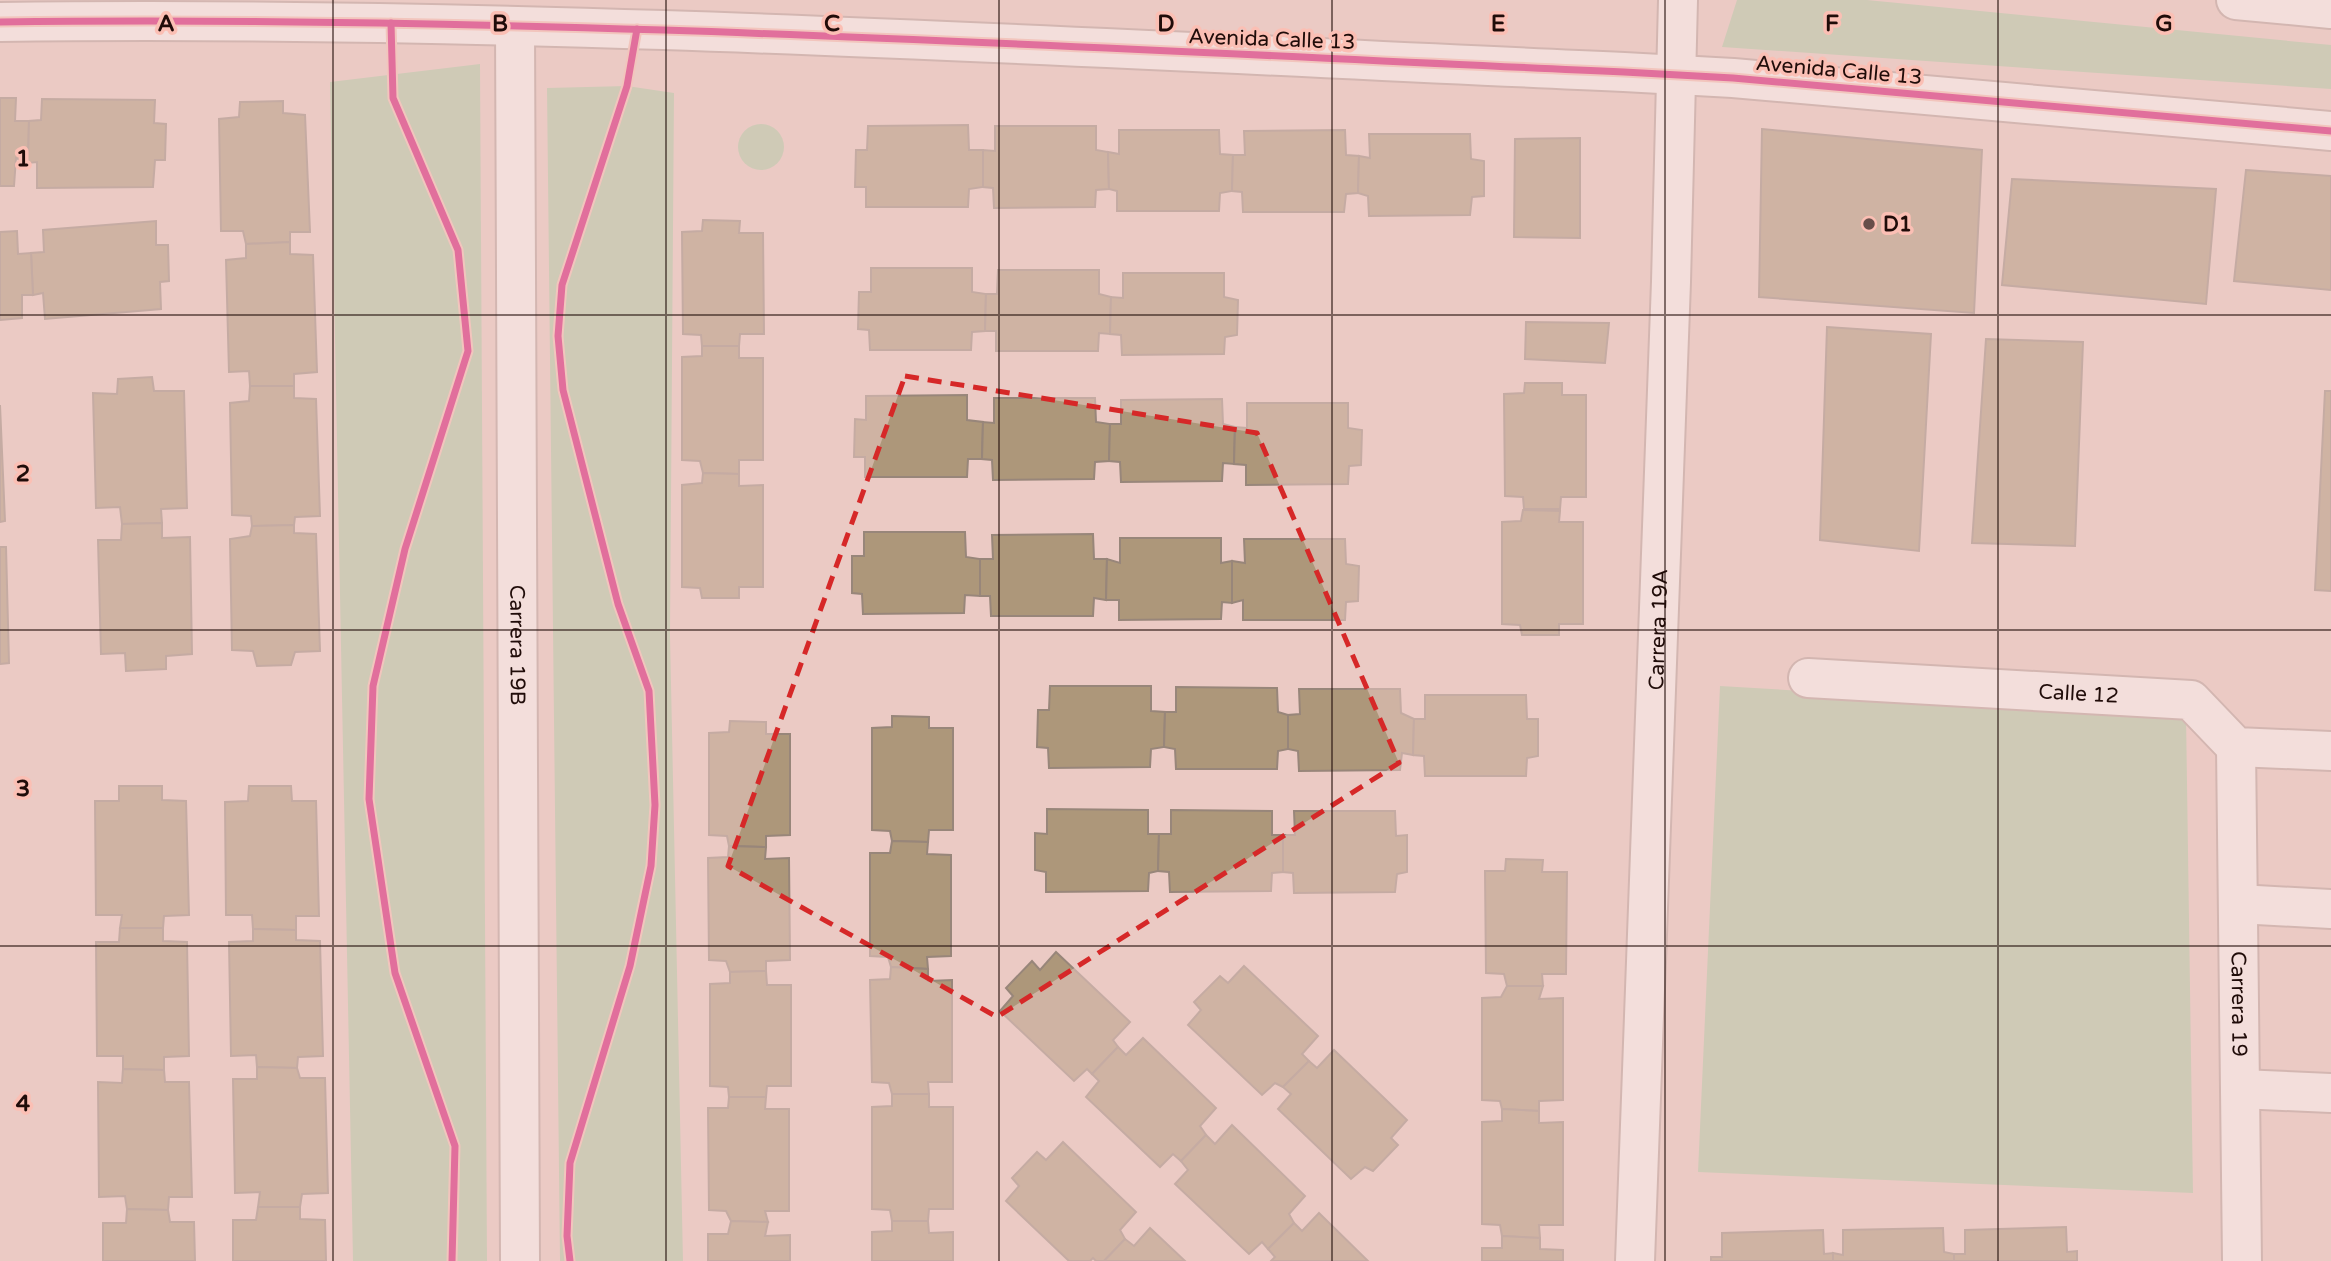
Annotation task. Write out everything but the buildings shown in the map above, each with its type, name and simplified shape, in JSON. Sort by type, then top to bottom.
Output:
[{"type":"street","name":"Carrera 19A","points":[[1635,1261],[1671,282],[1678,0]]},
{"type":"street","points":[[2248,1],[2331,9]]},
{"type":"street","name":"Avenida Calle 13","points":[[0,22],[335,23],[637,29],[1675,75],[2331,131]]},
{"type":"street","name":"Carrera 19B","points":[[515,27],[520,1261]]},
{"type":"street","name":"Calle 12","points":[[1808,678],[2191,700],[2236,747]]},
{"type":"street","points":[[2236,747],[2331,751]]},
{"type":"street","name":"Carrera 19","points":[[2236,747],[2242,1261]]},
{"type":"street","points":[[2238,904],[2331,909]]},
{"type":"street","points":[[2240,1088],[2331,1093]]},
{"type":"highlighted area","points":[[905,376],[1257,433],[1399,763],[997,1017],[728,866]]},
{"type":"green space","points":[[1737,0],[1867,0],[2331,45],[2331,89],[1722,47]]},
{"type":"green space","points":[[480,64],[487,1261],[353,1261],[330,82]]},
{"type":"green space","points":[[627,86],[674,93],[670,635],[683,1261],[560,1261],[547,88]]},
{"type":"green space","points":[[761,124],[777,131],[784,147],[777,163],[761,170],[745,163],[738,147],[745,131]]},
{"type":"green space","points":[[1720,686],[2186,714],[2193,1193],[1698,1172]]},
{"type":"cycle path","points":[[0,22],[203,21],[609,28],[1624,72],[1733,78],[2331,131]]},
{"type":"cycle path","points":[[391,23],[393,98],[458,250],[468,351],[405,549],[373,686],[369,799],[395,973],[455,1146],[452,1261]]},
{"type":"cycle path","points":[[570,1261],[567,1236],[570,1163],[630,966],[651,866],[655,805],[649,691],[618,604],[563,390],[558,336],[562,285],[627,86],[637,29]]},
{"type":"place","name":"D1","points":[[1869,224]]}]
